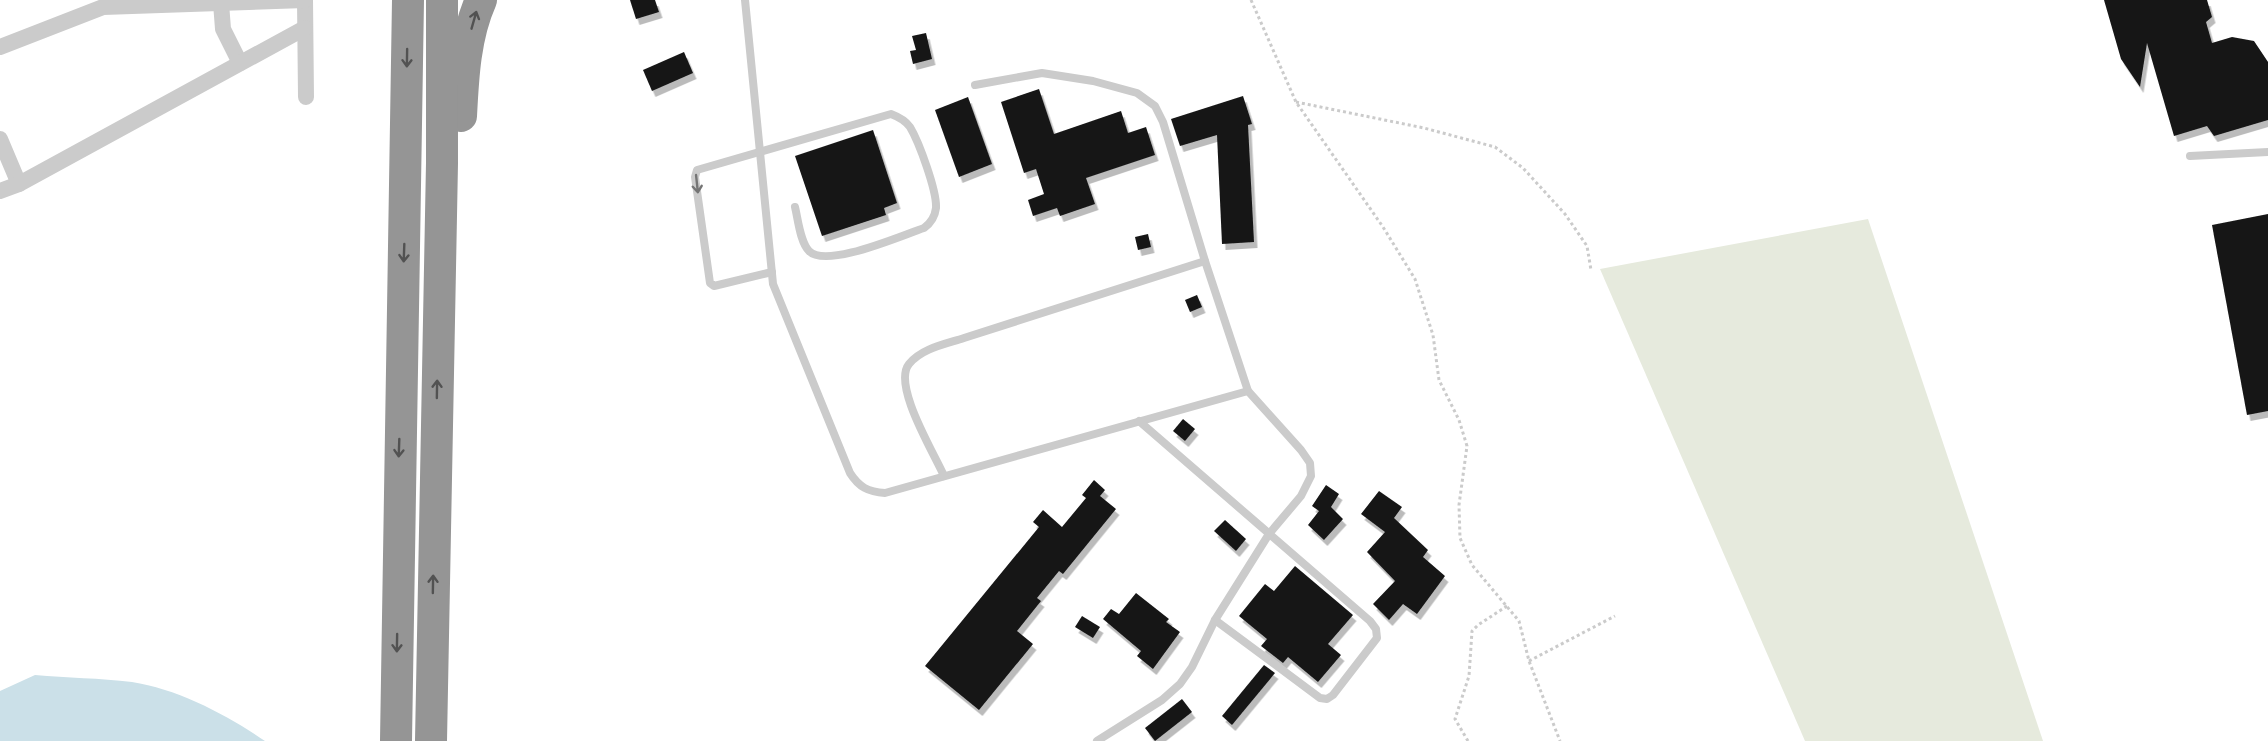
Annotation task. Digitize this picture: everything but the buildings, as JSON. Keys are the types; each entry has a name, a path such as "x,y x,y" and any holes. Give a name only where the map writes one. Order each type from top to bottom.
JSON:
{"highway":[{"path":"396,726 408,0"},
{"path":"431,734 442,0"},
{"path":"438,316 459,140 463,75 474,17 481,0"}],"street":[{"path":"0,47 103,7 305,0 306,97"},
{"path":"221,3 223,29 240,63"},
{"path":"0,191 19,184 305,28"},
{"path":"0,139 19,184"}],"lane":[{"path":"745,0 772,272 780,304 858,485 871,492 885,493 1248,391"},
{"path":"975,85 1053,73 1137,93 1155,106 1163,122 1205,261 1248,391 1310,463 1311,476 1301,496 1269,534 1215,620 1192,667 1180,684 1162,700 1097,741"},
{"path":"772,272 714,286 710,283 695,177 697,170 891,114 900,117 909,125 935,199 936,210 930,224 924,228 854,252 818,258 806,249 795,207"},
{"path":"2190,156 2268,152"},
{"path":"944,476 905,391 905,371 909,363 924,352 964,338 1205,261"},
{"path":"1139,421 1370,621 1376,629 1377,638 1333,695 1326,699 1320,698 1215,620"}],"path":[{"path":"1251,0 1296,102 1383,227 1415,279 1433,335 1439,380 1459,420 1467,446 1460,505 1460,538 1472,565 1519,621 1529,662 1560,741"},
{"path":"1296,102 1424,128 1495,147 1523,168 1565,214 1587,246 1591,270"},
{"path":"1468,741 1455,719 1469,676 1471,636 1478,625 1507,606"},
{"path":"1529,662 1615,616"}],"shaded area":[{"path":"1868,219 2043,741 1805,741 1600,269"}],"water":[{"path":"35,675 149,685 202,704 265,741 0,741 0,691"}]}
